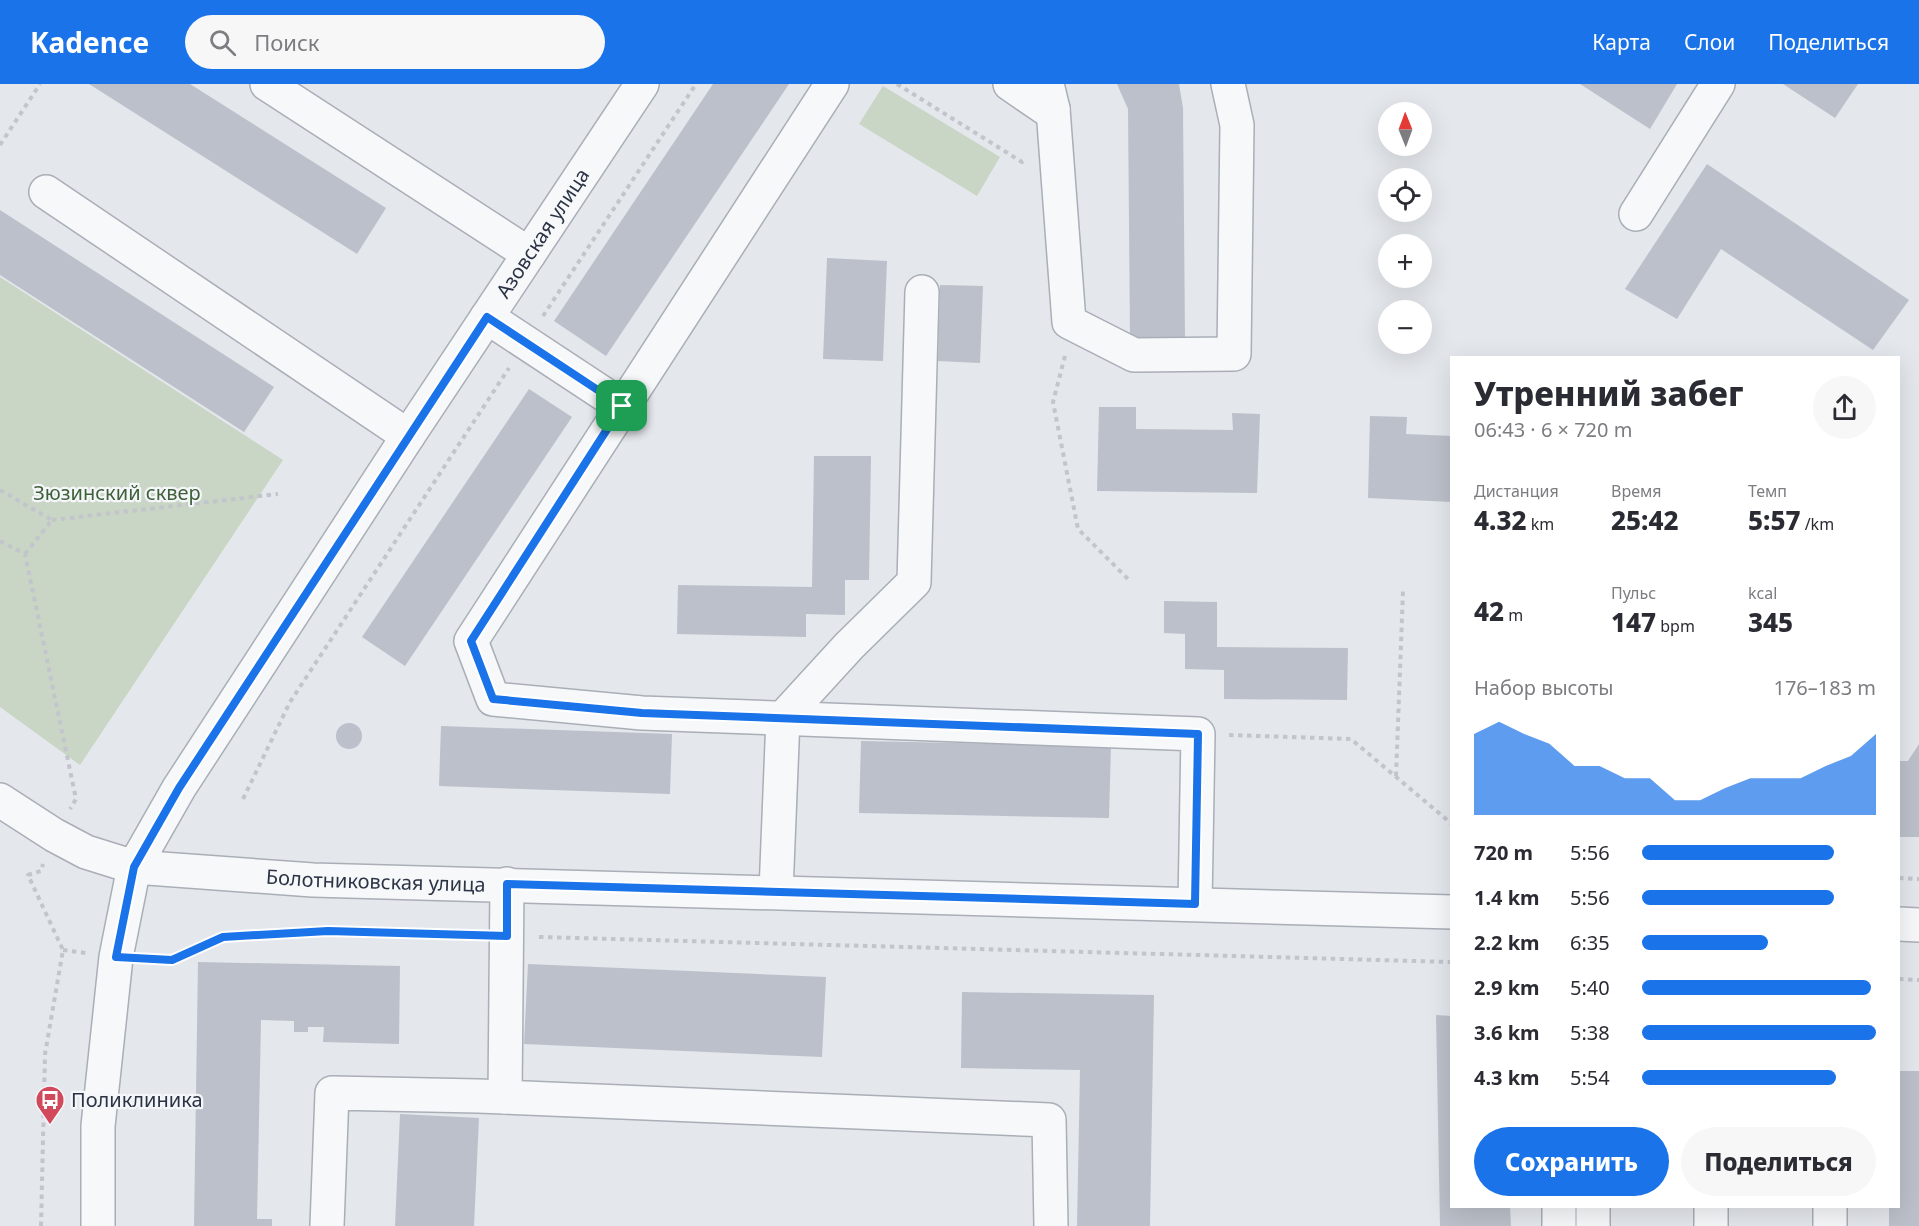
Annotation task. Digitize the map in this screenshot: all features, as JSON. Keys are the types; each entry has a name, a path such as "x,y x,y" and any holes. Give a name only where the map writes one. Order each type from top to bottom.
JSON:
{"street":[{"path":"267,84 529,254"},
{"name":"Азовская улица","path":"98,1226 98,1126 116,957 134,867 179,788 408,436 642,84"},
{"path":"832,84 471,641 493,699 642,713 1198,734 1195,904"},
{"path":"1010,84 1045,108 1051,107 1069,322 1134,355 1234,354 1237,125 1228,84"},
{"path":"1636,214 1718,84"},
{"path":"46,192 408,436"},
{"path":"776,892 783,718 849,646 914,582 922,292"},
{"path":"487,317 622,406"},
{"name":"Болотниковская улица","path":"0,800 54,835 86,852 134,867 314,880 1450,912"},
{"path":"505,1097 507,884"},
{"path":"1900,924 1919,925"},
{"path":"327,1226 332,1093 505,1097 1049,1120 1051,1226"},
{"path":"1559,1208 1559,1226"},
{"path":"1593,1208 1593,1226"},
{"path":"1711,1208 1712,1226"},
{"path":"1830,1208 1830,1226"}],"path":[{"path":"0,145 40,84"},
{"path":"243,799 290,702 696,84"},
{"path":"897,84 1022,162 1051,107"},
{"path":"1074,324 1053,402 1078,530 1128,579"},
{"path":"0,490 52,520 278,494"},
{"path":"25,554 52,520"},
{"path":"0,541 25,554"},
{"path":"25,554 76,799 54,835 41,871 28,875 63,950 45,1054 41,1226"},
{"path":"1396,777 1403,591"},
{"path":"1198,734 1351,739 1450,822"},
{"path":"1900,878 1919,879"},
{"path":"116,957 172,960 223,937 328,931 1450,962"},
{"path":"1900,979 1919,980"}],"green space":[{"path":"883,86 1000,157 977,196 859,124"},
{"name":"Зюзинский сквер","path":"0,277 283,460 80,765 0,707"}],"building":[{"path":"89,84 190,84 386,208 357,254"},
{"path":"713,84 789,84 606,356 554,321"},
{"path":"1117,84 1179,84 1183,108 1185,338 1130,339 1128,109"},
{"path":"1580,84 1677,84 1650,129"},
{"path":"1783,84 1858,84 1835,118"},
{"path":"1707,164 1909,300 1873,350 1721,249 1677,319 1625,289"},
{"path":"0,210 274,387 244,432 0,275"},
{"path":"827,258 887,261 883,361 823,359"},
{"path":"940,285 983,286 980,363 938,361"},
{"path":"529,389 572,417 405,666 362,637"},
{"path":"1099,407 1136,407 1136,429 1233,430 1232,413 1260,414 1257,493 1097,491"},
{"path":"1370,416 1407,417 1406,434 1450,436 1450,502 1368,498"},
{"path":"814,456 871,456 869,580 845,580 845,615 806,614 806,637 677,634 678,585 812,587"},
{"path":"1164,601 1217,602 1217,647 1348,648 1347,700 1224,699 1224,670 1185,669 1185,634 1164,633"},
{"path":"349,723 358,727 362,736 358,745 349,749 340,745 336,736 340,727"},
{"path":"441,726 672,734 670,794 439,786"},
{"path":"861,741 1111,746 1109,818 859,813"},
{"path":"1919,744 1919,837 1900,837 1900,761 1908,761"},
{"path":"198,962 400,966 399,1044 323,1042 324,1027 308,1027 308,1032 294,1032 294,1021 261,1020 257,1219 272,1219 272,1226 194,1226"},
{"path":"528,964 826,977 822,1057 524,1044"},
{"path":"962,992 1154,995 1150,1226 1077,1226 1080,1070 961,1068"},
{"path":"1436,1015 1450,1016 1450,1208 1510,1208 1511,1226 1440,1226"},
{"path":"1900,1071 1919,1071 1919,1226 1889,1226 1889,1208 1900,1208"},
{"path":"400,1114 479,1118 474,1226 395,1226"}],"place":[{"name":"Поликлиника","path":"50,1126"}],"route":[{"path":"487,317 622,406 471,641 493,699 642,713 1198,734 1195,904 507,884 507,936 328,931 223,937 172,960 116,957 134,867 179,788 487,317"}]}
